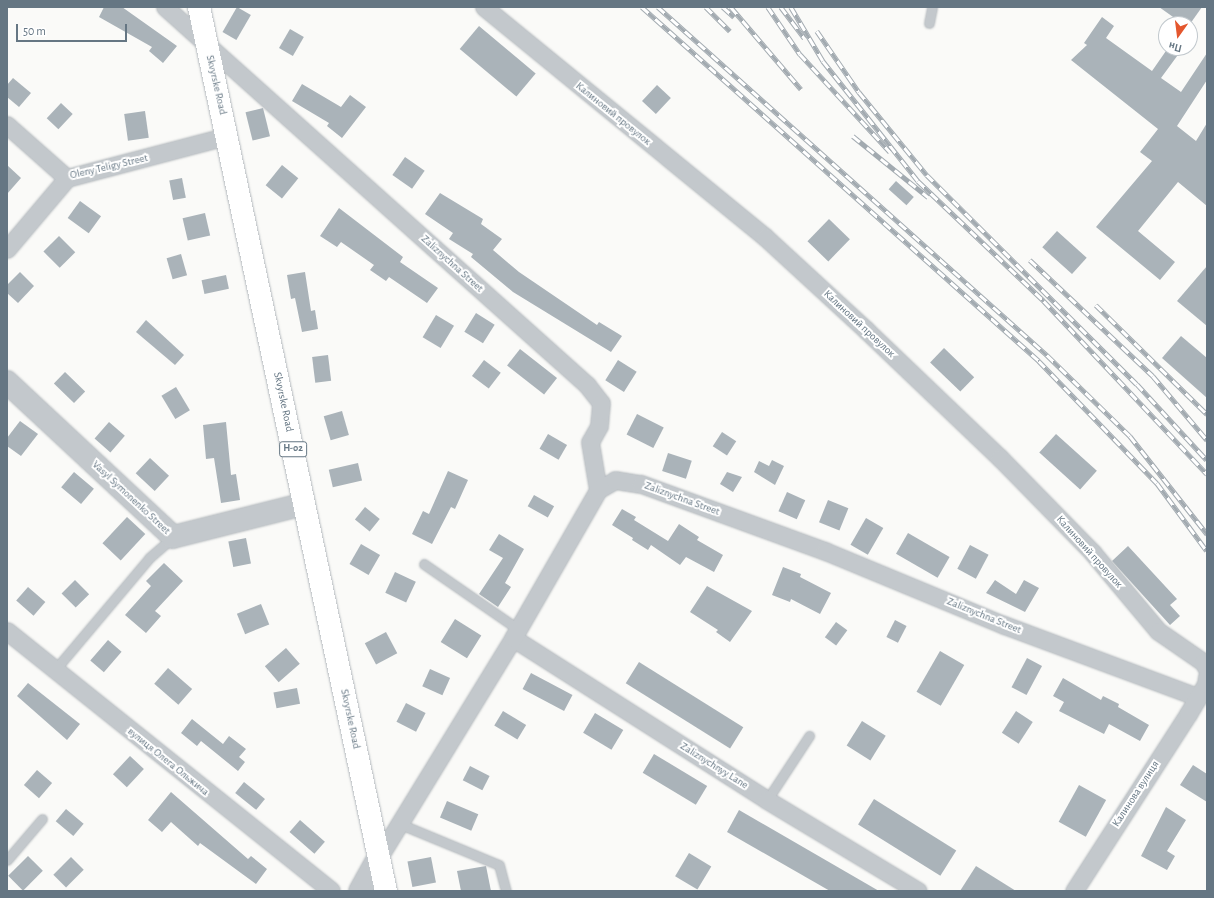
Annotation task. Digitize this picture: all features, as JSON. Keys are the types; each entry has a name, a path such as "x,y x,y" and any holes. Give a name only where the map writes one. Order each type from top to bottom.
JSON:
{"main road":[{"name":"Skvyrske Road","path":"199,7 386,891"}],"street":[{"name":"Zaliznychna Street","path":"165,7 206,41 587,385 601,403 598,426 590,442 598,490 615,480 641,484 825,551 1004,625 1198,698"},
{"name":"Калиновий провулок","path":"484,7 765,238 866,330 1000,458 1092,552 1158,631 1203,662 1207,669"},
{"name":"Oleny Teligy Street","path":"7,125 67,178 227,136"},
{"path":"7,249 67,178"},
{"name":"Vasyl Symonenko Street","path":"7,382 173,537 304,504"},
{"path":"360,891 515,634 598,490"},
{"name":"вулиця Олега Ольжича","path":"7,631 54,671 331,891"},
{"name":"Zaliznychnyy Lane","path":"515,634 766,800 918,891"},
{"path":"1198,698 1207,676"},
{"name":"Калинова вулиця","path":"1074,891 1198,698"}],"lane":[{"path":"929,23 932,7"},
{"path":"54,671 149,558 173,537"},
{"path":"424,564 515,634"},
{"path":"766,800 809,736"},
{"path":"7,860 42,819"},
{"path":"400,824 499,865 506,891"}],"building":[{"path":"104,7 122,7 177,46 163,63 149,51 152,47 99,17"},
{"path":"237,7 251,15 236,40 222,32"},
{"path":"1159,7 1202,7 1196,16 1172,16"},
{"path":"1102,17 1114,26 1106,38 1152,71 1162,56 1177,56 1161,78 1181,92 1207,53 1207,80 1177,126 1196,141 1207,123 1207,206 1178,182 1138,231 1175,262 1160,280 1096,227 1152,161 1140,152 1158,129 1071,60 1087,45 1084,43"},
{"path":"479,26 536,74 516,97 460,49"},
{"path":"290,29 304,37 293,56 279,48"},
{"path":"13,78 31,93 19,107 7,97 7,85"},
{"path":"302,84 341,107 350,95 366,107 342,138 327,126 329,123 292,101"},
{"path":"657,85 671,98 656,114 642,101"},
{"path":"61,103 73,114 58,129 47,118"},
{"path":"263,108 270,136 253,140 246,112"},
{"path":"145,111 149,138 128,141 124,114"},
{"path":"405,157 425,171 412,189 392,175"},
{"path":"7,165 21,178 7,194"},
{"path":"282,165 298,178 282,198 266,185"},
{"path":"182,178 186,198 173,200 169,180"},
{"path":"896,181 914,197 906,205 889,189"},
{"path":"440,193 483,219 481,224 502,239 493,250 519,272 597,325 599,322 622,336 611,352 513,292 471,257 473,254 449,239 453,233 425,214"},
{"path":"80,201 101,216 89,233 68,218"},
{"path":"339,208 403,257 400,262 438,288 427,303 389,277 386,281 370,270 374,265 341,242 337,247 320,236"},
{"path":"205,213 210,235 188,241 183,218"},
{"path":"829,219 850,239 828,261 807,241"},
{"path":"1057,231 1087,258 1072,274 1042,247"},
{"path":"59,236 75,252 60,268 43,252"},
{"path":"181,254 187,275 173,279 167,258"},
{"path":"1207,266 1207,326 1177,301"},
{"path":"20,272 34,286 18,303 7,293 7,285"},
{"path":"305,272 311,311 315,310 318,329 302,332 295,298 291,299 287,275"},
{"path":"226,275 229,289 204,294 202,280"},
{"path":"476,313 495,325 483,343 464,332"},
{"path":"436,315 454,326 441,348 423,337"},
{"path":"146,320 184,355 175,365 136,332"},
{"path":"1181,336 1207,358 1207,398 1162,358"},
{"path":"944,348 974,377 960,392 930,362"},
{"path":"520,349 557,378 544,394 507,366"},
{"path":"328,355 331,381 315,383 312,357"},
{"path":"484,360 501,373 489,389 472,376"},
{"path":"618,360 637,372 624,392 605,380"},
{"path":"65,372 85,391 74,403 54,384"},
{"path":"176,387 190,410 175,419 161,396"},
{"path":"342,411 349,435 331,440 324,416"},
{"path":"637,414 664,428 653,448 627,434"},
{"path":"20,421 38,434 21,456 7,446 7,438"},
{"path":"109,422 125,436 110,452 95,439"},
{"path":"226,422 231,475 236,474 240,500 221,503 214,458 206,459 203,425"},
{"path":"722,432 736,441 727,456 713,446"},
{"path":"548,434 567,445 559,460 540,449"},
{"path":"1056,434 1097,471 1080,489 1039,453"},
{"path":"668,453 692,461 686,479 662,471"},
{"path":"150,458 169,476 155,491 136,473"},
{"path":"772,460 784,466 775,485 754,472 759,461 769,466"},
{"path":"358,463 362,481 333,487 329,470"},
{"path":"448,471 468,480 455,509 451,507 432,544 412,534 423,511 429,514"},
{"path":"74,472 94,489 81,504 61,487"},
{"path":"727,472 742,477 733,492 720,484"},
{"path":"787,492 805,500 797,519 778,511"},
{"path":"534,495 554,506 548,518 528,506"},
{"path":"828,500 848,508 839,530 819,522"},
{"path":"365,507 380,519 370,531 355,519"},
{"path":"622,509 636,517 634,520 668,541 679,524 699,537 697,540 723,555 714,572 686,557 680,565 651,545 648,550 632,540 633,538 612,525"},
{"path":"127,517 145,534 121,560 102,543"},
{"path":"866,518 883,528 868,555 850,545"},
{"path":"908,533 950,557 938,578 896,554"},
{"path":"499,534 524,549 505,583 511,587 498,607 479,594 503,558 489,550"},
{"path":"246,538 251,564 233,567 228,541"},
{"path":"361,544 380,555 369,575 350,564"},
{"path":"970,545 989,555 976,579 957,569"},
{"path":"1128,546 1177,599 1170,605 1180,616 1170,625 1112,561"},
{"path":"164,563 183,581 155,611 161,616 146,633 125,615 151,586 146,581"},
{"path":"783,567 801,574 800,577 831,593 820,614 791,599 790,602 772,595"},
{"path":"395,572 416,582 406,603 385,593"},
{"path":"75,580 89,594 76,608 62,593"},
{"path":"995,580 1016,594 1024,580 1039,588 1025,612 986,593"},
{"path":"707,586 752,611 730,642 716,632 718,630 690,612"},
{"path":"28,587 45,602 34,616 16,601"},
{"path":"261,604 269,624 245,634 237,614"},
{"path":"455,619 481,635 467,658 441,642"},
{"path":"895,620 907,626 898,643 886,637"},
{"path":"836,622 847,630 836,646 825,637"},
{"path":"386,632 397,653 376,664 365,643"},
{"path":"108,640 122,652 104,672 90,660"},
{"path":"286,648 300,664 279,682 265,666"},
{"path":"940,651 964,665 941,706 916,692"},
{"path":"1027,658 1042,666 1027,695 1012,687"},
{"path":"639,662 743,727 730,748 626,683"},
{"path":"168,668 192,689 178,705 154,684"},
{"path":"430,669 450,678 442,695 422,686"},
{"path":"531,673 572,695 564,711 523,689"},
{"path":"1063,678 1101,700 1103,696 1119,704 1118,707 1149,725 1140,741 1109,724 1104,734 1059,711 1064,702 1053,696"},
{"path":"28,683 80,724 67,740 17,696"},
{"path":"297,688 300,704 276,708 273,693"},
{"path":"406,703 426,713 416,732 396,722"},
{"path":"503,711 526,725 517,739 494,726"},
{"path":"1016,711 1033,722 1019,744 1002,733"},
{"path":"595,713 623,730 611,750 583,733"},
{"path":"192,719 223,744 229,736 246,749 239,757 245,762 238,771 201,741 197,746 181,733"},
{"path":"862,721 886,736 870,760 847,746"},
{"path":"654,754 707,786 696,805 643,773"},
{"path":"130,756 144,769 127,787 113,774"},
{"path":"1193,765 1207,774 1207,802 1180,785"},
{"path":"470,766 490,776 482,790 463,780"},
{"path":"37,770 52,783 39,798 24,785"},
{"path":"244,782 265,799 256,810 235,793"},
{"path":"1079,785 1106,800 1086,837 1059,822"},
{"path":"171,792 248,859 251,856 267,869 256,884 200,843 198,846 171,822 162,832 148,820"},
{"path":"874,799 956,850 940,876 858,824"},
{"path":"447,801 478,814 471,831 440,818"},
{"path":"1166,807 1186,820 1167,851 1175,856 1167,870 1141,856"},
{"path":"66,809 84,824 73,836 56,821"},
{"path":"739,810 879,891 830,891 727,832"},
{"path":"300,820 325,842 314,854 290,832"},
{"path":"689,853 711,866 697,890 675,876"},
{"path":"28,856 43,871 23,891 8,876"},
{"path":"71,857 84,870 66,887 53,875"},
{"path":"431,857 436,883 412,887 407,862"},
{"path":"486,866 491,891 461,891 457,871"},
{"path":"976,866 1016,891 960,891"}],"railway":[{"path":"642,7 1039,361 1157,483 1207,551"},
{"path":"658,7 1047,355 1130,436 1207,534"},
{"path":"706,7 730,31"},
{"path":"723,7 734,17"},
{"path":"731,7 801,89"},
{"path":"768,7 800,54 890,152"},
{"path":"781,7 804,38"},
{"path":"791,7 823,61 918,181 1044,301 1207,474"},
{"path":"817,31 859,92 927,175 1137,384 1207,460"},
{"path":"853,136 928,197"},
{"path":"1030,260 1153,376 1207,440"},
{"path":"1096,305 1207,414"}]}
